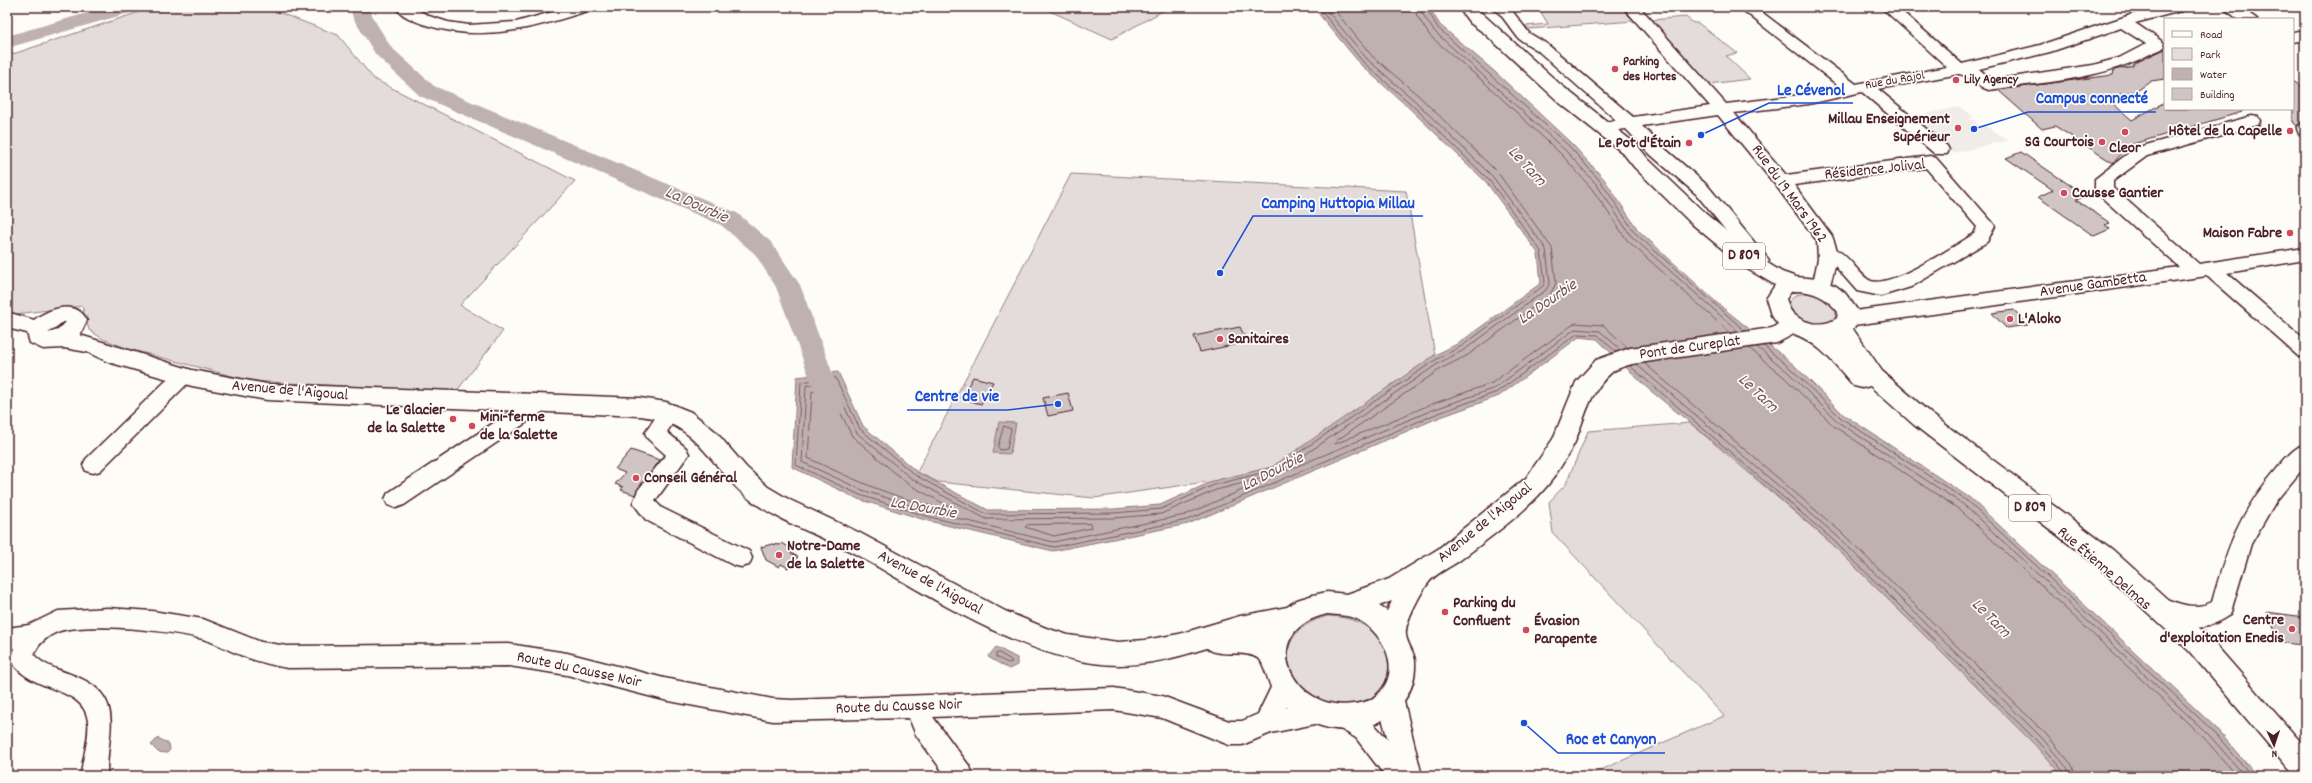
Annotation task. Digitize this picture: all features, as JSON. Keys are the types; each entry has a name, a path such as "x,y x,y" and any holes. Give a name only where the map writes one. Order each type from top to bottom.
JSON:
{"main road":[{"name":"D 809","path":"1466,7 1476,19 1490,29 1619,147 1640,163 1699,219 1762,270 1775,277 1794,284"},
{"name":"D 809","path":"1474,7 1490,29"},
{"name":"D 809","path":"1556,89 1605,127 1630,149 1640,163"},
{"name":"D 809","path":"1699,219 1728,256 1776,299"},
{"path":"1794,284 1821,288 1843,316 1829,332 1795,330 1780,312 1776,299 1784,287 1794,284"},
{"name":"Avenue de l'Aigoual","path":"47,330 64,315 72,316 77,320 75,327 91,345"},
{"name":"Rue Étienne Delmas","path":"1843,316 1874,377 1922,419 2063,524 2104,557 2198,642 2219,666 2239,693 2302,764"},
{"name":"Avenue de l'Aigoual","path":"12,322 47,330 70,340 91,345 116,356 183,376 246,389 289,394 640,407 670,412 691,424 713,445 745,482 766,498 825,526 989,616 1033,637 1067,648 1105,652 1145,652 1192,642 1233,629 1290,618"},
{"name":"Rue Étienne Delmas","path":"1795,330 1825,340 1860,378 1887,400 2016,496 2103,566 2137,596 2208,667 2239,693"},
{"name":"Pont de Cureplat","path":"1604,366 1630,356 1795,330"},
{"name":"Avenue de l'Aigoual","path":"1348,605 1379,596 1421,574 1470,537 1534,485 1546,470 1563,442 1584,388 1604,366"},
{"name":"Avenue de l'Aigoual","path":"1393,635 1396,619 1402,604 1421,574"},
{"path":"1327,603 1348,605 1366,611 1381,621 1393,635 1400,649 1403,664 1402,679 1392,697 1372,713 1346,719 1316,714 1298,703 1283,687 1276,671 1274,654 1279,634 1290,618 1307,608 1327,603"},
{"name":"Avenue de l'Aigoual","path":"1192,642 1223,640 1252,642 1274,654"}],"street":[{"path":"402,7 427,22 456,30 473,31 524,24 585,7"},
{"path":"1498,7 1505,11 1524,36 1542,47 1630,122 1657,151 1702,190 1760,260"},
{"name":"Rue du 19 Mars 1962","path":"1630,7 1642,18 1723,109 1783,181 1826,240 1829,254 1821,288"},
{"path":"1746,7 1859,87 1941,150"},
{"path":"1888,7 1959,69 1971,71 1989,85 2091,70 2127,61 2157,45 2123,22"},
{"name":"Rue du Rajol","path":"1605,127 1723,109 1809,99 1859,87 1959,69 2045,49 2123,22 2180,7"},
{"path":"2229,7 2247,18"},
{"path":"2294,37 2305,35"},
{"path":"2252,121 2141,152 2104,179 2104,190 2305,352"},
{"name":"Résidence Jolival","path":"1783,181 1930,162 1986,226 1981,238 1904,282 1881,289 1864,286 1836,257 1829,254"},
{"name":"Avenue Gambetta","path":"1843,316 1880,313 2203,270 2305,254"},
{"path":"93,465 183,376"},
{"path":"396,499 538,404"},
{"path":"670,412 655,433 679,454 646,496 644,504 654,514 740,558"},
{"path":"2156,605 2173,614 2204,617 2222,608 2240,545 2252,518 2293,464 2305,452"},
{"path":"2198,642 2204,617"},
{"name":"Route du Causse Noir","path":"94,776 100,721 96,704 88,694 76,686 27,667 22,658 24,647 33,635 45,626 72,618 179,624 205,629 257,652 287,657 509,655 568,664 664,689 774,710 1114,699 1162,707 1229,732 1242,733 1255,729 1266,722 1316,714"},
{"path":"7,638 33,635"},
{"path":"1266,722 1283,687"},
{"path":"1392,697 1393,711 1409,776"},
{"path":"917,706 925,727 961,776"},
{"path":"1346,719 1365,730 1400,776"}],"shaded area":[{"name":"Millau Enseignement Supérieur","path":"1960,107 1973,117 1969,118 1976,121 1978,126 1984,125 2009,140 1953,153 1943,144 1946,143 1927,131 1930,130 1914,116"}],"green space":[{"path":"154,7 267,8 338,35 374,79 575,181 460,305 503,331 456,392 251,381 129,349 103,339 89,330 82,306 16,314 7,312 7,56"},
{"path":"1041,7 1170,7 1112,39"},
{"path":"1538,7 1620,7 1634,21 1529,29 1525,26 1548,24"},
{"path":"1686,17 1693,23 1698,23 1737,53 1726,56 1750,79 1709,84 1651,20"},
{"path":"1071,174 1406,191 1435,355 1332,428 1272,467 1213,481 1094,498 938,482 917,472"},
{"path":"1807,293 1828,301 1835,309 1835,320 1822,325 1814,325 1807,323 1795,315 1789,302 1795,295"},
{"path":"1690,423 1831,543 2035,744 2062,776 1587,776 1724,716 1553,533 1549,502 1566,484 1588,431"},
{"path":"1328,616 1354,621 1373,632 1384,647 1388,665 1385,681 1375,695 1357,704 1332,705 1316,700 1302,690 1295,681 1290,669 1288,658 1292,639 1298,631 1306,625"}],"water":[{"name":"Le Tarn","path":"1313,7 1429,7 1440,25 1494,71 1572,144 1604,179 1638,230 1717,303 1794,365 1844,415 1970,498 2216,728 2257,776 2062,776 2035,745 1831,543 1731,456 1646,387 1597,339 1579,337 1499,396 1438,418 1188,524 1053,551 925,520 858,499 792,467 797,377 838,372 863,426 917,472 988,510 1114,509 1160,505 1213,481 1272,467 1435,355 1459,343 1541,283 1538,253 1486,182 1408,107 1362,66"},
{"path":"999,422 1016,423 1010,454 993,453"},
{"path":"996,647 1017,658 1017,665 1009,669 988,657"},
{"path":"158,738 169,744 170,750 167,753 158,752 151,745"}],"building":[{"path":"2164,49 2164,79 2151,81 2137,91 2105,97 2132,120 2164,103 2164,110 2241,110 2242,112 2130,145 2113,163 2055,126 2042,129 1998,90 2113,75 2114,70 2133,66 2135,63"},
{"path":"2294,82 2305,89 2305,123 2297,126 2293,122"},
{"name":"Causse Gantier","path":"2021,152 2086,196 2076,200 2110,223 2105,225 2110,229 2094,236 2038,197 2053,190 2006,158"},
{"name":"L'Aloko","path":"2014,310 2028,325 2006,328 1992,313"},
{"name":"Sanitaires","path":"1240,327 1247,342 1200,352 1194,336"},
{"path":"973,377 993,382 981,404 961,398"},
{"path":"1068,393 1073,411 1048,416 1043,398"},
{"name":"Conseil Général","path":"631,450 660,460 635,495 621,490 623,487 615,484 625,473 615,469"},
{"name":"Notre-Dame de la Salette","path":"782,543 794,550 791,553 798,557 788,568 781,564 779,567 766,560 761,547 772,544 780,545"},
{"name":"Centre d'exploitation Enedis","path":"2266,612 2305,617 2305,645 2281,643"}],"waterway":[{"name":"La Dourbie","path":"7,42 129,7"},
{"name":"La Dourbie","path":"360,7 363,18 383,51 427,91 729,219 763,248 788,285 832,407"}],"place":[{"name":"Parking des Hortes","path":"1615,69"},
{"name":"Lily Agency","path":"1956,80"},
{"name":"Millau Enseignement Supérieur","path":"1958,128"},
{"name":"Campus connecté","path":"1974,129"},
{"name":"Hôtel de la Capelle","path":"2290,131"},
{"name":"Cleor","path":"2125,132"},
{"name":"Le Cévenol","path":"1701,135"},
{"name":"SG Courtois","path":"2102,142"},
{"name":"Le Pot d'Étain","path":"1689,143"},
{"name":"Causse Gantier","path":"2064,193"},
{"name":"Maison Fabre","path":"2290,233"},
{"name":"Camping Huttopia Millau","path":"1220,273"},
{"name":"L'Aloko","path":"2010,319"},
{"name":"Sanitaires","path":"1220,339"},
{"name":"Centre de vie","path":"1058,404"},
{"name":"Le Glacier de la Salette","path":"453,419"},
{"name":"Mini-ferme de la Salette","path":"472,426"},
{"name":"Conseil Général","path":"636,478"},
{"name":"Notre-Dame de la Salette","path":"779,555"},
{"name":"Parking du Confluent","path":"1445,612"},
{"name":"Centre d'exploitation Enedis","path":"2292,629"},
{"name":"Évasion Parapente","path":"1526,630"},
{"name":"Roc et Canyon","path":"1524,723"}]}
